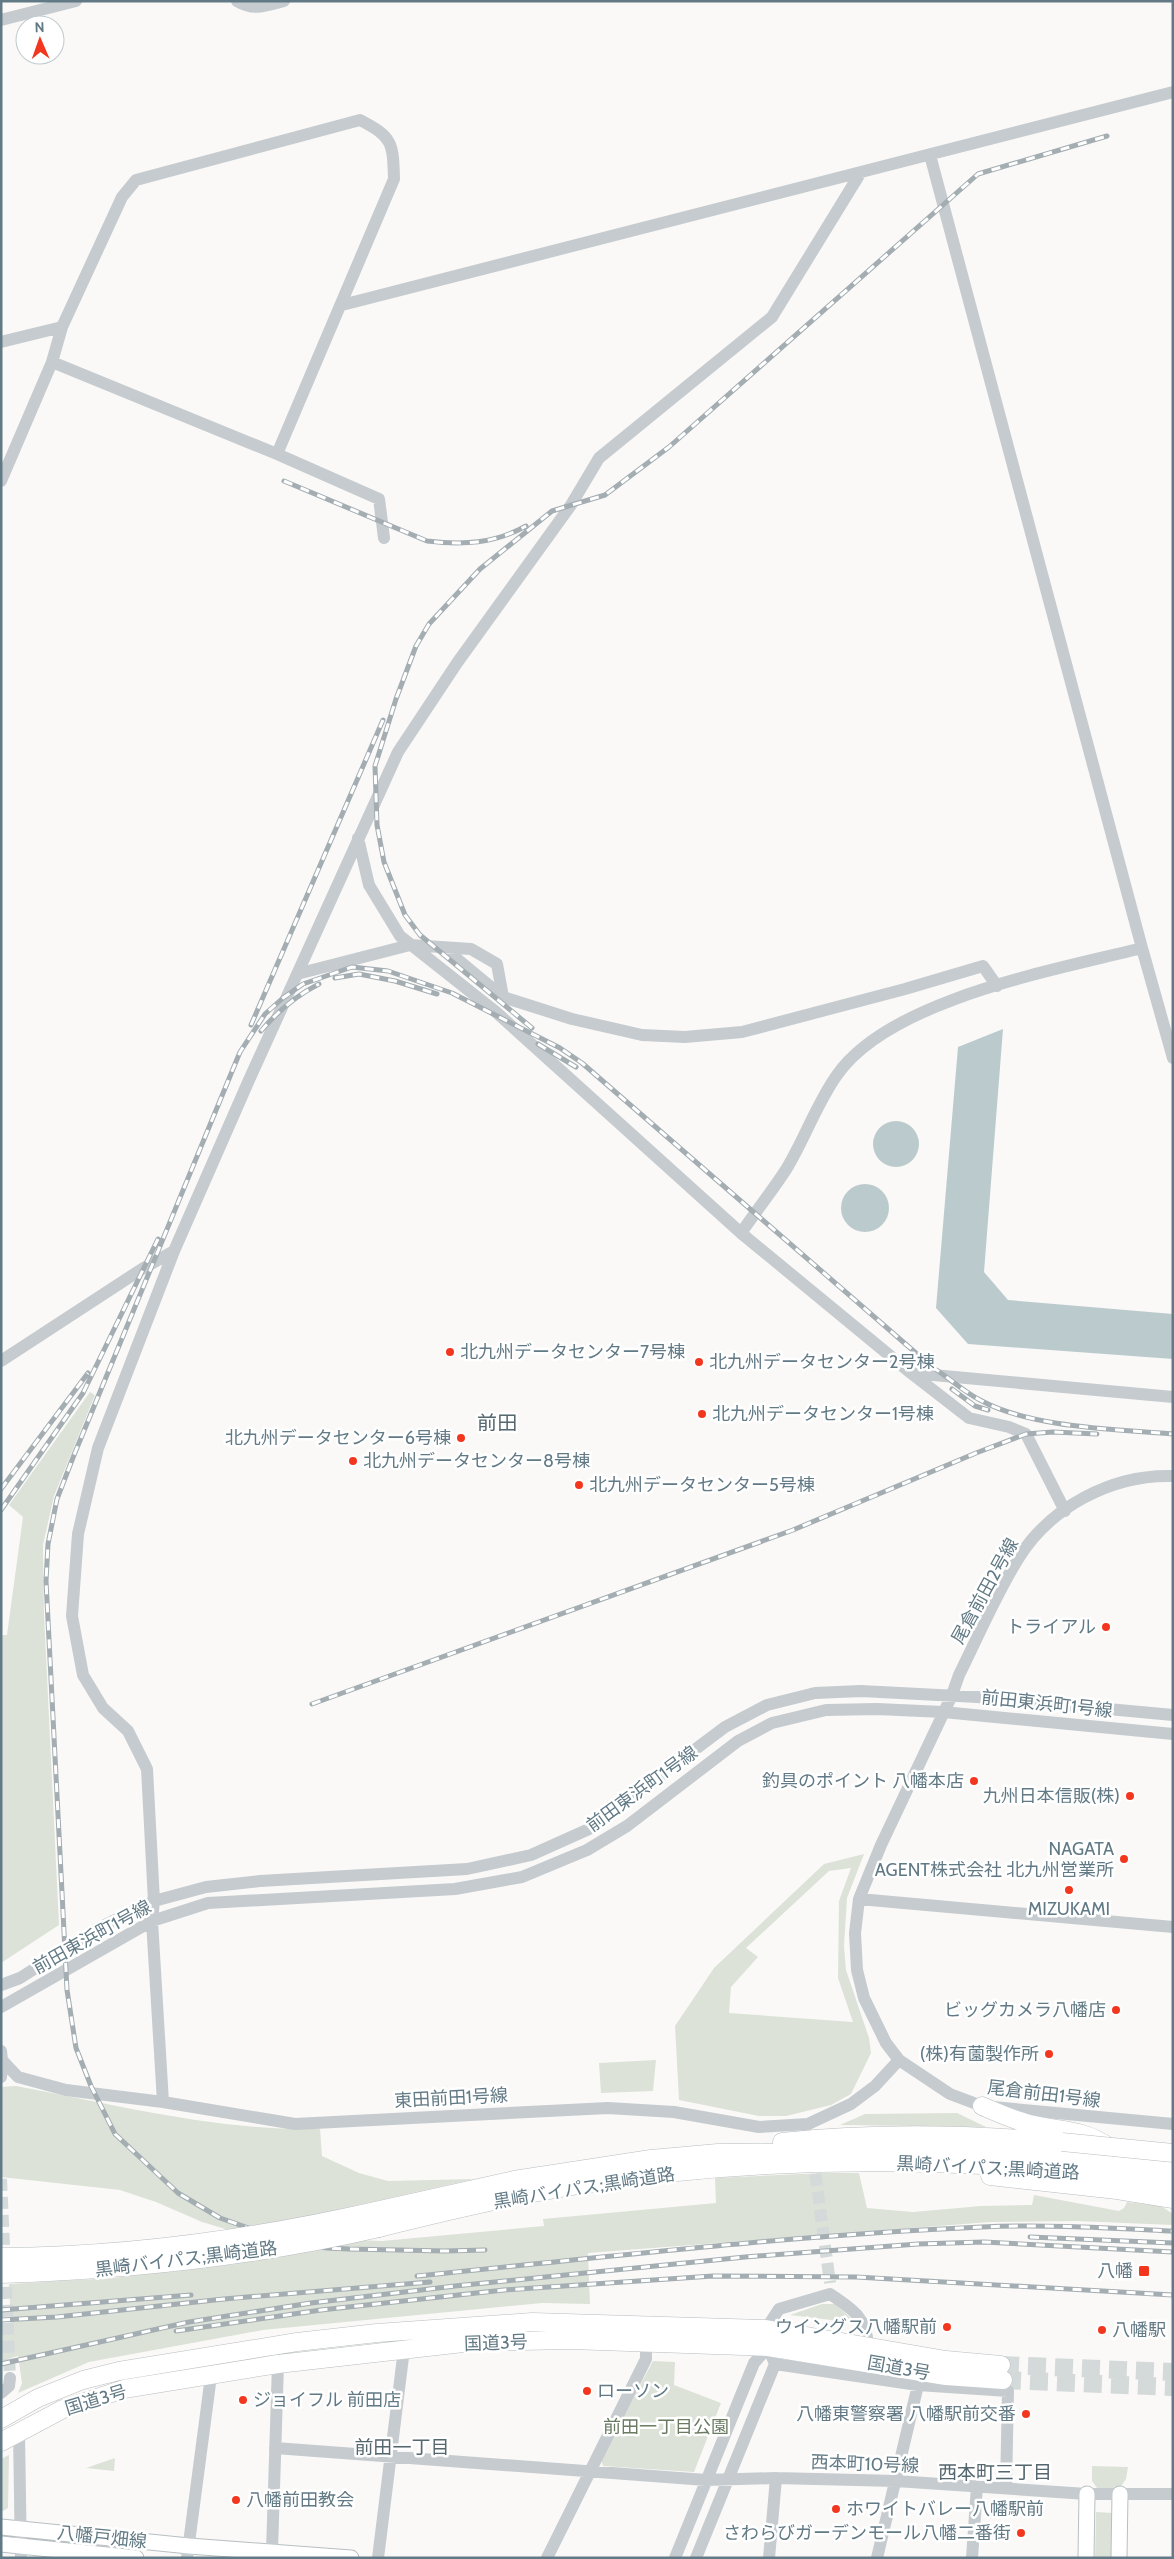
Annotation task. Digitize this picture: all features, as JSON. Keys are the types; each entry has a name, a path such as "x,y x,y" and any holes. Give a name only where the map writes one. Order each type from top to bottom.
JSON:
{"highway":[{"path":"982,2106 1023,2122 1074,2130 1098,2140 1114,2150"},
{"path":"651,2159 718,2148 851,2136 930,2135 1062,2142 1173,2153"},
{"name":"黒崎バイパス;黒崎道路","path":"1,2274 107,2270 217,2259 324,2241 377,2220 514,2180 651,2159 766,2152 963,2151 1048,2156 1173,2170"},
{"name":"黒崎バイパス;黒崎道路","path":"1,2257 105,2254 200,2244 377,2220 583,2184 652,2175 802,2165 962,2164 1049,2169 1170,2192"},
{"path":"802,2165 973,2175 1139,2194 1170,2192"},
{"name":"国道3号","path":"1,2419 56,2391 83,2380 119,2371 296,2342 368,2334 532,2322 766,2329 946,2360 1002,2372 946,2376 768,2347 571,2340 492,2342 278,2364 117,2391 63,2409 1,2442"}],"main road":[{"path":"1086,2558 1087,2494"},
{"path":"1119,2558 1120,2494"},
{"name":"八幡戸畑線","path":"1,2526 188,2552 272,2551 350,2558"},
{"name":"八幡戸畑線","path":"1,2544 21,2552 136,2558"}],"street":[{"path":"1,20 76,1"},
{"path":"236,1 247,7 263,7 284,1"},
{"path":"342,305 1173,92"},
{"path":"1,481 52,362 62,327 122,197 136,180 360,120 383,132 393,150 394,179 277,454"},
{"path":"930,155 1173,1058"},
{"path":"163,2102 152,1921 154,1900 147,1769 128,1731 103,1708 83,1675 72,1616 78,1534 98,1448 174,1251 398,752 457,663 571,505 600,458 772,317 861,172"},
{"path":"1,342 62,327"},
{"path":"52,362 277,454 379,499 384,538"},
{"path":"358,838 369,884 400,936 505,1020 741,1233 912,1373 969,1418 1009,1427 1026,1434 1065,1511"},
{"path":"297,974 410,945 471,949 497,964 503,997"},
{"path":"444,948 503,997 572,1019 642,1035 685,1037 742,1032 904,990 982,966 997,986"},
{"path":"741,1233 786,1168 837,1074 864,1045 899,1022 997,986 1142,948"},
{"path":"1,1361 142,1269 174,1251"},
{"path":"912,1373 1173,1397"},
{"name":"尾倉前田2号線","path":"952,1695 959,1676 1018,1558 1040,1531 1094,1491 1123,1481 1152,1476 1173,1476"},
{"name":"前田東浜町1号線","path":"1,1985 20,1978 97,1929 154,1900 206,1887 260,1881 467,1869 531,1855 589,1829 725,1727 767,1705 815,1693 861,1691 952,1695 1173,1715"},
{"name":"尾倉前田1号線","path":"952,1695 881,1845 859,1899 855,1942 857,1970 861,1989 886,2043 899,2060 950,2094 982,2106 1173,2124"},
{"name":"前田東浜町1号線","path":"1,2007 152,1921 208,1903 455,1889 522,1877 587,1850 627,1826 738,1741 772,1723 826,1710 876,1709 943,1712 1173,1734"},
{"path":"859,1899 1173,1927"},
{"path":"1,2051 1,2078"},
{"name":"東田前田1号線","path":"2,2060 18,2077 66,2090 163,2102 295,2124 608,2108 674,2112 759,2126 809,2129 852,2104 875,2086 899,2060"},
{"path":"696,2558 775,2364 768,2347 766,2329 779,2308 830,2288 864,2323 868,2347"},
{"path":"547,2558 588,2471 646,2359 646,2344"},
{"path":"675,2558 754,2363 768,2347"},
{"path":"378,2558 404,2350"},
{"path":"272,2551 278,2364"},
{"path":"775,2364 918,2385 1008,2392 1006,2488"},
{"path":"188,2552 211,2376"},
{"path":"1,2393 9,2386 10,2378"},
{"path":"877,2558 918,2385"},
{"path":"19,2434 21,2552"},
{"name":"西本町10号線","path":"275,2448 706,2480 776,2478 896,2481 1087,2494 1173,2494"},
{"path":"769,2558 776,2478"},
{"path":"972,2558 977,2486"}],"green space":[{"path":"90,1392 95,1395 54,1496 43,1545 44,1614 59,1925 1,1963 1,1635 7,1635 23,1517 9,1505"},
{"path":"864,1854 847,1898 844,1946 846,1970 869,2038 871,2053 851,2094 831,2105 786,2116 759,2116 679,2100 675,2026 714,1968 824,1864","holes":["851,1868 839,1901 838,1978 853,2022 729,2013 731,1987 758,1957 746,1948 829,1871"]},
{"path":"656,2060 653,2091 601,2093 599,2063"},
{"path":"16,2086 205,2121 282,2129 320,2129 322,2156 359,2173 388,2181 474,2179 273,2224 316,2250 357,2240 382,2241 544,2226 543,2219 716,2203 715,2178 824,2173 859,2173 867,2208 913,2212 981,2206 1032,2205 1034,2195 1119,2211 1124,2208 1127,2202 1161,2206 1173,2214 1173,2225 1077,2221 990,2222 588,2253 590,2304 542,2303 263,2330 89,2362 18,2393 22,2383 18,2356 1,2361 1,2326 11,2325 9,2284 112,2278 236,2264 232,2231 202,2222 156,2202 120,2190 1,2177 1,2087"},
{"path":"957,2113 986,2127 840,2125 865,2114"},
{"path":"822,2304 836,2304 856,2323 790,2315"},
{"name":"前田一丁目公園","path":"653,2361 675,2362 674,2385 721,2403 694,2472 603,2466 601,2459"},
{"path":"9,2455 8,2508 1,2512 1,2459"},
{"path":"115,2458 114,2471 86,2468"},
{"path":"1092,2466 1128,2467 1126,2479 1119,2489 1097,2488 1092,2481"},
{"path":"1096,2512 1113,2513 1112,2558 1095,2558"}],"shaded area":[{"path":"1003,1029 984,1272 1008,1300 1173,1314 1173,1359 968,1344 936,1308 958,1047"},
{"path":"896,1121 909,1125 915,1131 919,1144 915,1157 909,1163 896,1167 883,1163 877,1157 873,1144 877,1131 883,1125"},
{"path":"860,1184 870,1184 879,1188 885,1194 889,1208 885,1222 879,1228 870,1232 860,1232 851,1228 845,1222 841,1213 841,1203 845,1194 851,1188"}],"tunnel":[{"path":"813,2156 830,2283"},
{"path":"1,2179 10,2378"},
{"path":"1001,2365 1173,2372"},
{"path":"1003,2380 1173,2387"}],"railway":[{"path":"532,1028 420,935 405,915 384,862 377,825 375,766 396,699 416,646 429,624 480,569 552,511 605,495 669,447 978,174 1107,136"},
{"path":"284,481 427,541 478,542 490,540 526,526"},
{"path":"251,1025 383,720"},
{"path":"485,2250 445,2251 327,2248 283,2240 220,2218 178,2193 115,2134 91,2086 76,2048 67,1990 46,1581 48,1544 57,1499 74,1455 240,1052 265,1014 303,984 352,967 388,971 452,993 560,1048 582,1063 932,1367 980,1400 1001,1409 1048,1422 1173,1434"},
{"path":"335,978 359,974 395,981 437,994"},
{"path":"261,1031 288,1004 319,984"},
{"path":"538,1044 576,1067"},
{"path":"1,1510 83,1393 158,1239"},
{"path":"1,1489 88,1373"},
{"path":"952,1389 975,1406 988,1410"},
{"path":"312,1704 793,1530 1026,1434 1053,1432 1097,1434"},
{"path":"417,2276 700,2247 841,2235 1030,2226 1173,2231"},
{"path":"1030,2237 1173,2243"},
{"path":"1,2364 189,2322 311,2303 455,2286 745,2257 918,2244 984,2242 1173,2252"},
{"path":"176,2331 321,2310 504,2290 713,2276 856,2277 1173,2295"},
{"path":"1,2320 57,2317 224,2299 430,2282"},
{"path":"1,2310 191,2295"}],"place":[{"name":"北九州データセンター7号棟","path":"450,1352"},
{"name":"北九州データセンター2号棟","path":"699,1362"},
{"name":"北九州データセンター1号棟","path":"702,1414"},
{"name":"北九州データセンター6号棟","path":"461,1438"},
{"name":"北九州データセンター8号棟","path":"353,1461"},
{"name":"北九州データセンター5号棟","path":"579,1485"},
{"name":"トライアル","path":"1106,1627"},
{"name":"釣具のポイント 八幡本店","path":"974,1781"},
{"name":"九州日本信販(株)","path":"1130,1796"},
{"name":"NAGATA AGENT株式会社 北九州営業所","path":"1124,1859"},
{"name":"MIZUKAMI","path":"1069,1890"},
{"name":"ビッグカメラ八幡店","path":"1116,2010"},
{"name":"(株)有薗製作所","path":"1049,2054"},
{"name":"八幡","path":"1144,2271"},
{"name":"ウイングス八幡駅前","path":"947,2327"},
{"name":"八幡駅","path":"1102,2330"},
{"name":"ローソン","path":"587,2391"},
{"name":"ジョイフル 前田店","path":"243,2400"},
{"name":"八幡東警察署 八幡駅前交番","path":"1026,2414"},
{"name":"八幡前田教会","path":"236,2500"},
{"name":"ホワイトバレー八幡駅前","path":"836,2509"},
{"name":"さわらびガーデンモール八幡二番街","path":"1021,2533"}],"district":[{"name":"前田","path":"497,1423"},
{"name":"前田一丁目","path":"402,2447"},
{"name":"西本町三丁目","path":"995,2472"}]}
